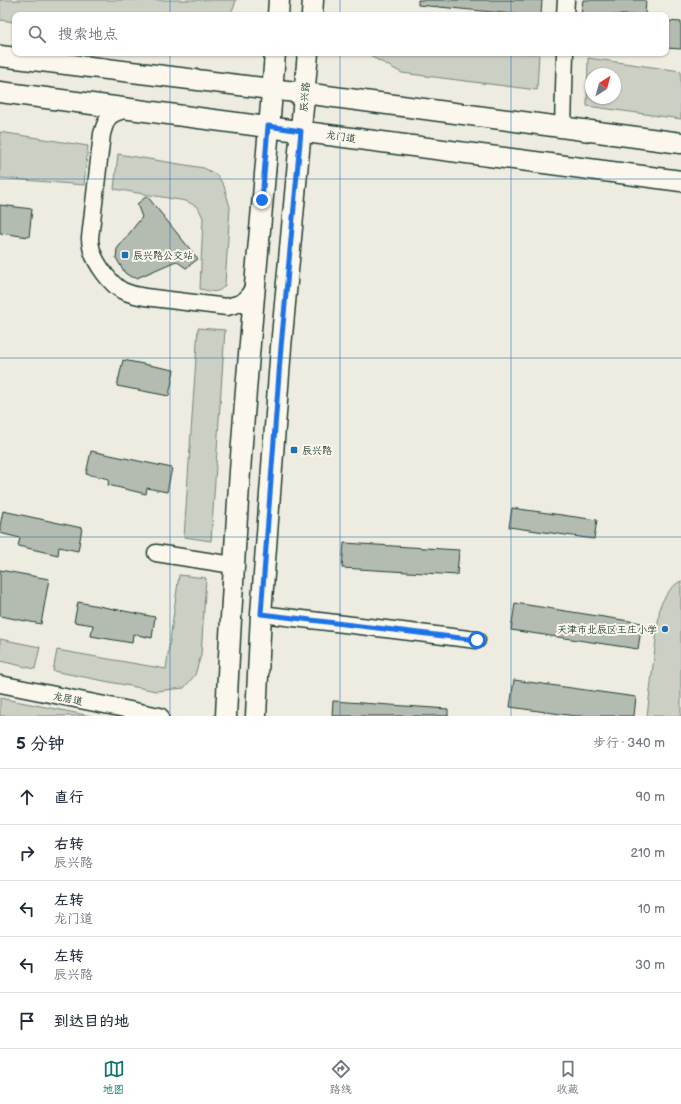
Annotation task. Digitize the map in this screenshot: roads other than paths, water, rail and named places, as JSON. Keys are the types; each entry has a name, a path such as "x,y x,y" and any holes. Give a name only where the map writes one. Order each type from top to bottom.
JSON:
{"main road":[{"path":"278,12 279,0"},
{"path":"312,12 314,0"},
{"path":"0,56 304,93 681,143"},
{"path":"226,716 233,564 250,342 275,56"},
{"name":"辰兴路","path":"256,716 261,614 281,347 308,56"},
{"name":"龙门道","path":"0,92 681,181"}],"street":[{"path":"565,12 566,0"},
{"path":"563,128 565,56"},
{"path":"127,109 110,116 105,122 102,134 90,238 91,250 101,267 114,284 123,291 131,294 227,307 241,303 247,298 256,283"},
{"path":"156,553 233,564"},
{"path":"261,614 477,640"},
{"name":"龙居道","path":"0,684 160,716"}],"place":[{"name":"辰兴路公交站","path":"125,255"},
{"name":"辰兴路","path":"294,450"},
{"name":"天津市北辰区王庄小学","path":"665,629"}]}
